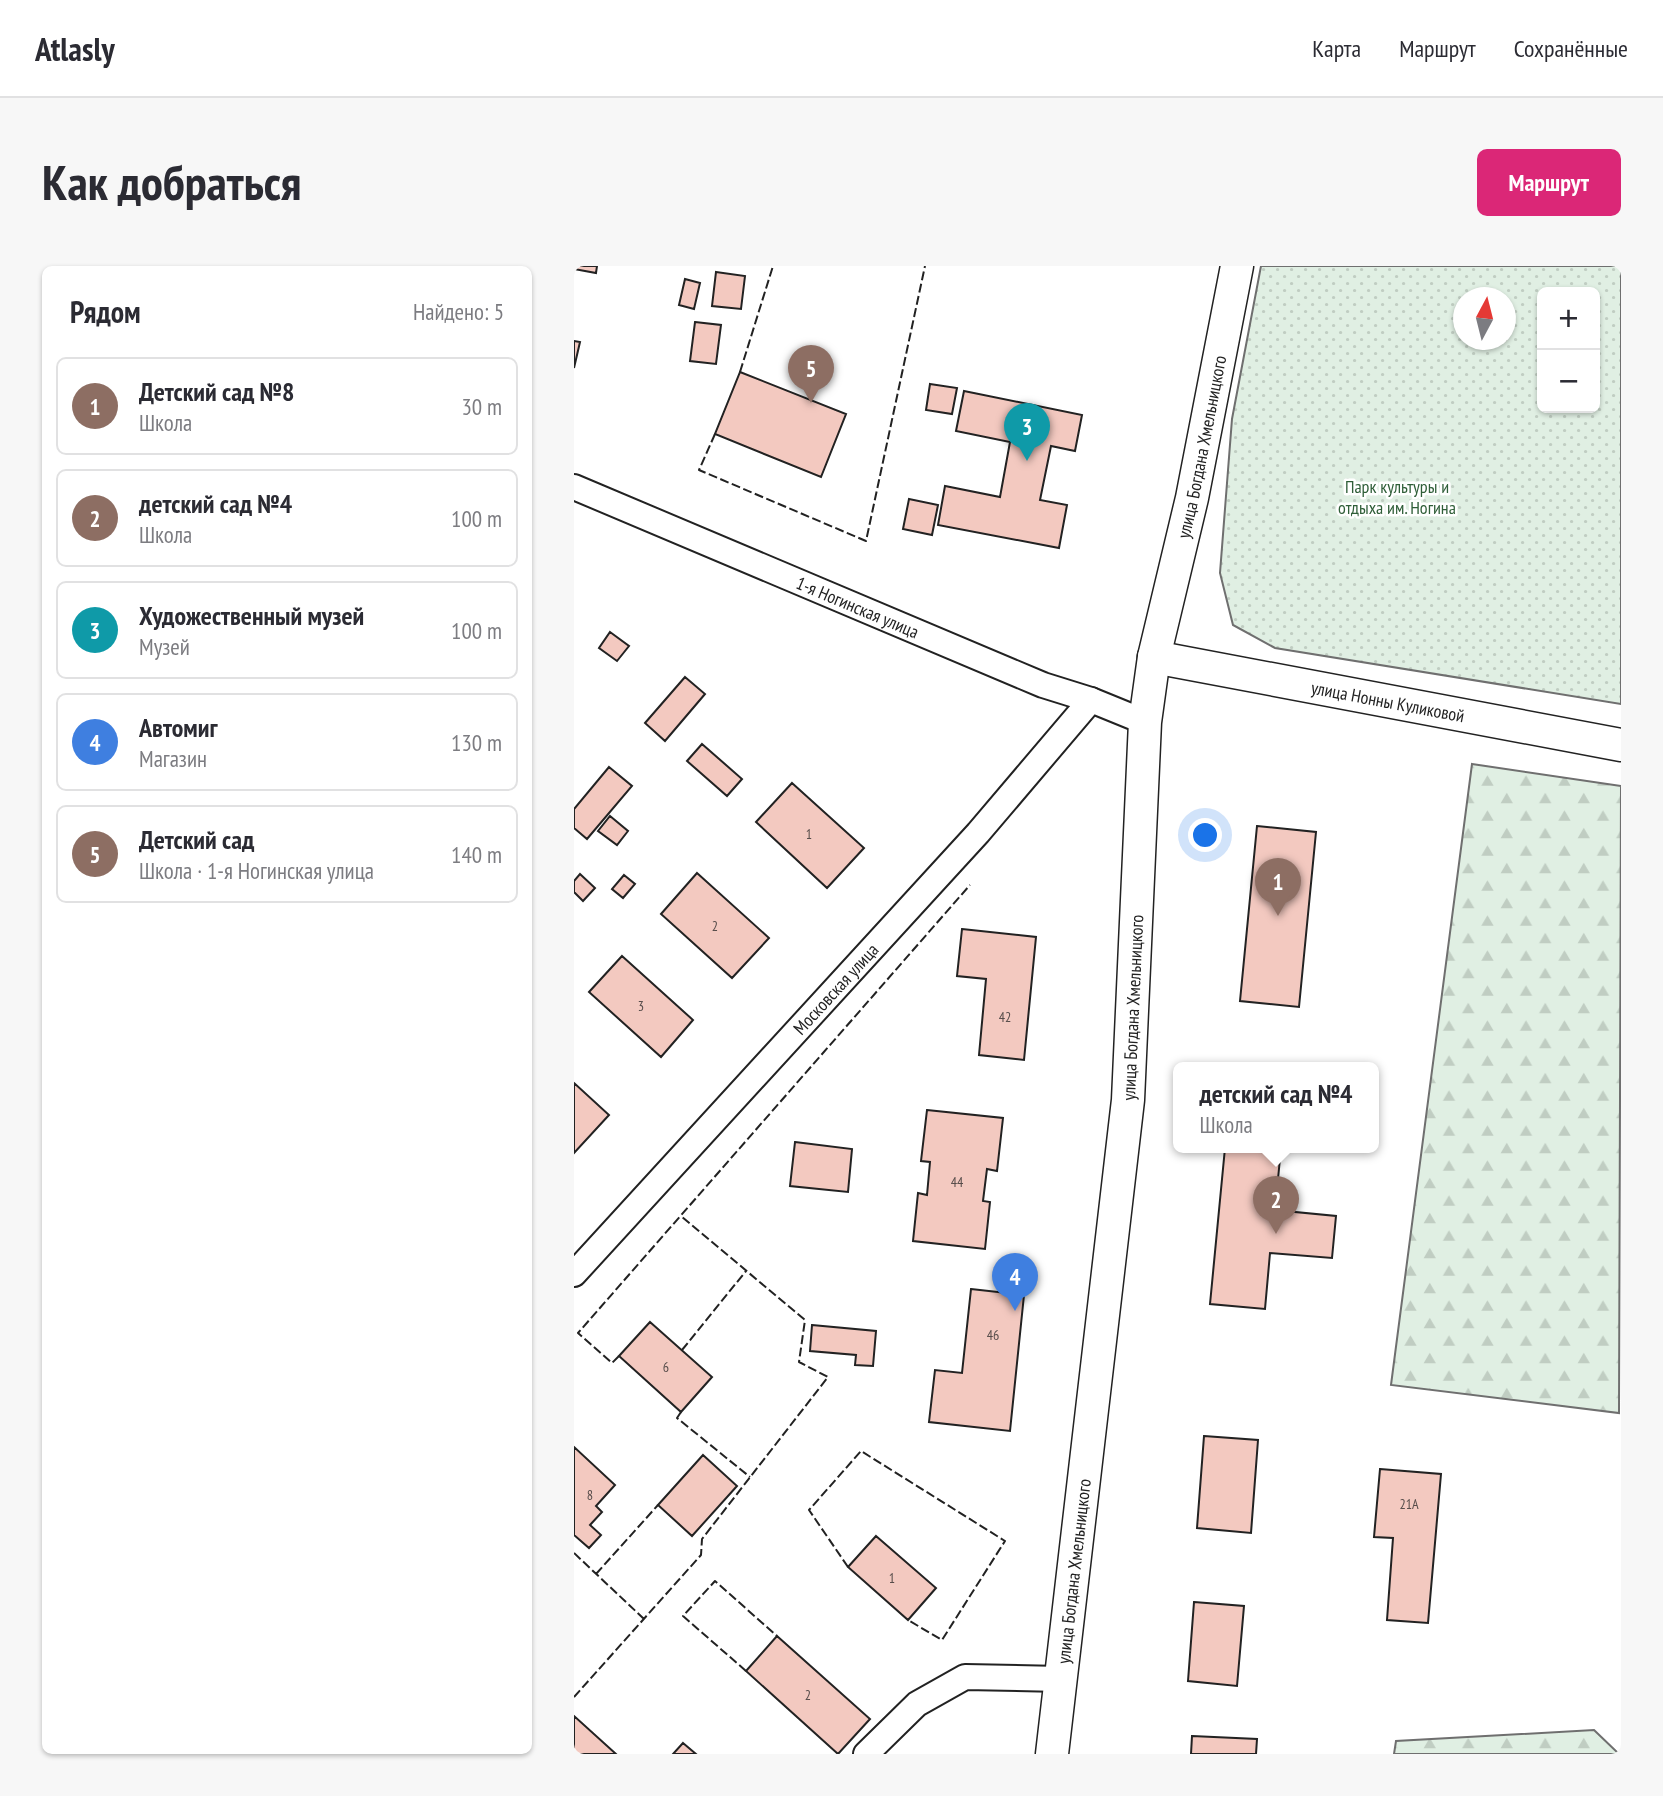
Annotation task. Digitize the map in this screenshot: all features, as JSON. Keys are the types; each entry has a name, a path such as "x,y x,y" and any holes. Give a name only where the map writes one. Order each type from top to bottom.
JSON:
{"street":[{"name":"улица Богдана Хмельницкого","path":"1052,1754 1128,1100 1144,722 1154,657 1192,498 1237,266"},
{"name":"1-я Ногинская улица","path":"574,487 1031,680 1091,700 1144,722"},
{"name":"улица Нонны Куликовой","path":"1154,657 1621,745"},
{"name":"Московская улица","path":"574,1274 978,833 1091,700"},
{"path":"866,1754 917,1704 965,1677 1061,1679"}],"green space":[{"name":"Парк культуры и отдыха им. Ногина","path":"1261,266 1621,266 1621,704 1275,648 1233,625 1220,573 1232,419"},
{"path":"1472,764 1621,786 1619,1413 1391,1385"},
{"path":"1594,1730 1619,1754 1394,1754 1396,1741"}],"building":[{"path":"574,266 597,266 596,273 574,269"},
{"path":"716,272 745,276 741,309 712,306"},
{"path":"685,279 700,283 694,309 679,305"},
{"path":"695,322 721,325 716,364 690,361"},
{"path":"574,341 580,342 574,368"},
{"path":"740,372 846,414 821,477 715,434"},
{"path":"930,384 957,388 952,414 926,410"},
{"path":"964,391 1082,415 1075,451 1051,446 1040,500 1067,505 1059,548 938,525 945,486 1000,497 1010,442 956,431"},
{"path":"909,499 938,505 932,535 903,529"},
{"path":"610,632 629,646 617,661 599,648"},
{"path":"685,677 705,694 665,741 645,723"},
{"path":"702,744 742,779 727,796 687,761"},
{"path":"609,767 632,786 587,839 574,828 574,809"},
{"path":"792,783 864,848 827,888 756,822"},
{"path":"610,816 628,831 617,845 598,831"},
{"path":"1257,826 1316,832 1299,1007 1240,1001"},
{"path":"697,873 769,938 732,978 661,914"},
{"path":"580,874 595,888 583,901 574,892 574,881"},
{"path":"624,875 635,884 623,898 612,889"},
{"path":"962,929 1036,937 1024,1060 979,1055 986,979 957,976"},
{"path":"622,956 693,1020 661,1057 589,992"},
{"path":"574,1083 609,1115 574,1153"},
{"path":"927,1110 1003,1118 997,1171 987,1169 983,1201 990,1202 985,1249 913,1241 918,1193 927,1195 930,1162 921,1161"},
{"path":"795,1142 852,1149 848,1192 790,1186"},
{"path":"1225,1153 1281,1153 1275,1210 1336,1216 1332,1258 1270,1253 1265,1309 1210,1304"},
{"path":"971,1289 1024,1295 1010,1431 929,1422 935,1370 962,1373"},
{"path":"650,1322 712,1377 681,1412 619,1356"},
{"path":"812,1325 876,1331 873,1366 855,1365 856,1355 810,1351"},
{"path":"1204,1436 1258,1440 1251,1533 1197,1528"},
{"path":"574,1447 615,1485 596,1506 602,1512 590,1525 601,1535 589,1548 574,1535"},
{"path":"703,1455 737,1486 692,1536 658,1505"},
{"path":"1380,1469 1441,1474 1428,1623 1387,1620 1393,1538 1374,1537"},
{"path":"876,1536 936,1588 908,1620 848,1567"},
{"path":"1194,1602 1244,1606 1237,1686 1188,1681"},
{"path":"777,1636 870,1719 838,1754 746,1671"},
{"path":"574,1716 616,1754 574,1754"},
{"path":"1192,1736 1257,1739 1256,1754 1191,1754"},
{"path":"683,1743 696,1754 673,1754"}],"fence":[{"path":"740,372 773,266"},
{"path":"715,434 699,470 866,541 925,266"},
{"path":"619,1356 612,1363 578,1333 970,885"},
{"path":"574,1697 701,1555 702,1539 828,1377 799,1362 805,1320 681,1216"},
{"path":"682,1350 746,1271"},
{"path":"681,1412 677,1418 750,1477"},
{"path":"848,1567 809,1510 861,1451 1005,1541 942,1640 908,1620"},
{"path":"596,1574 658,1505"},
{"path":"574,1553 644,1619"},
{"path":"746,1671 683,1616 715,1581 777,1636"}],"place":[{"name":"Детский сад","path":"811,403"},
{"name":"Художественный музей","path":"1027,461"},
{"name":"Детский сад №8","path":"1278,916"},
{"name":"детский сад №4","path":"1276,1234"},
{"name":"Автомиг","path":"1015,1311"}]}
